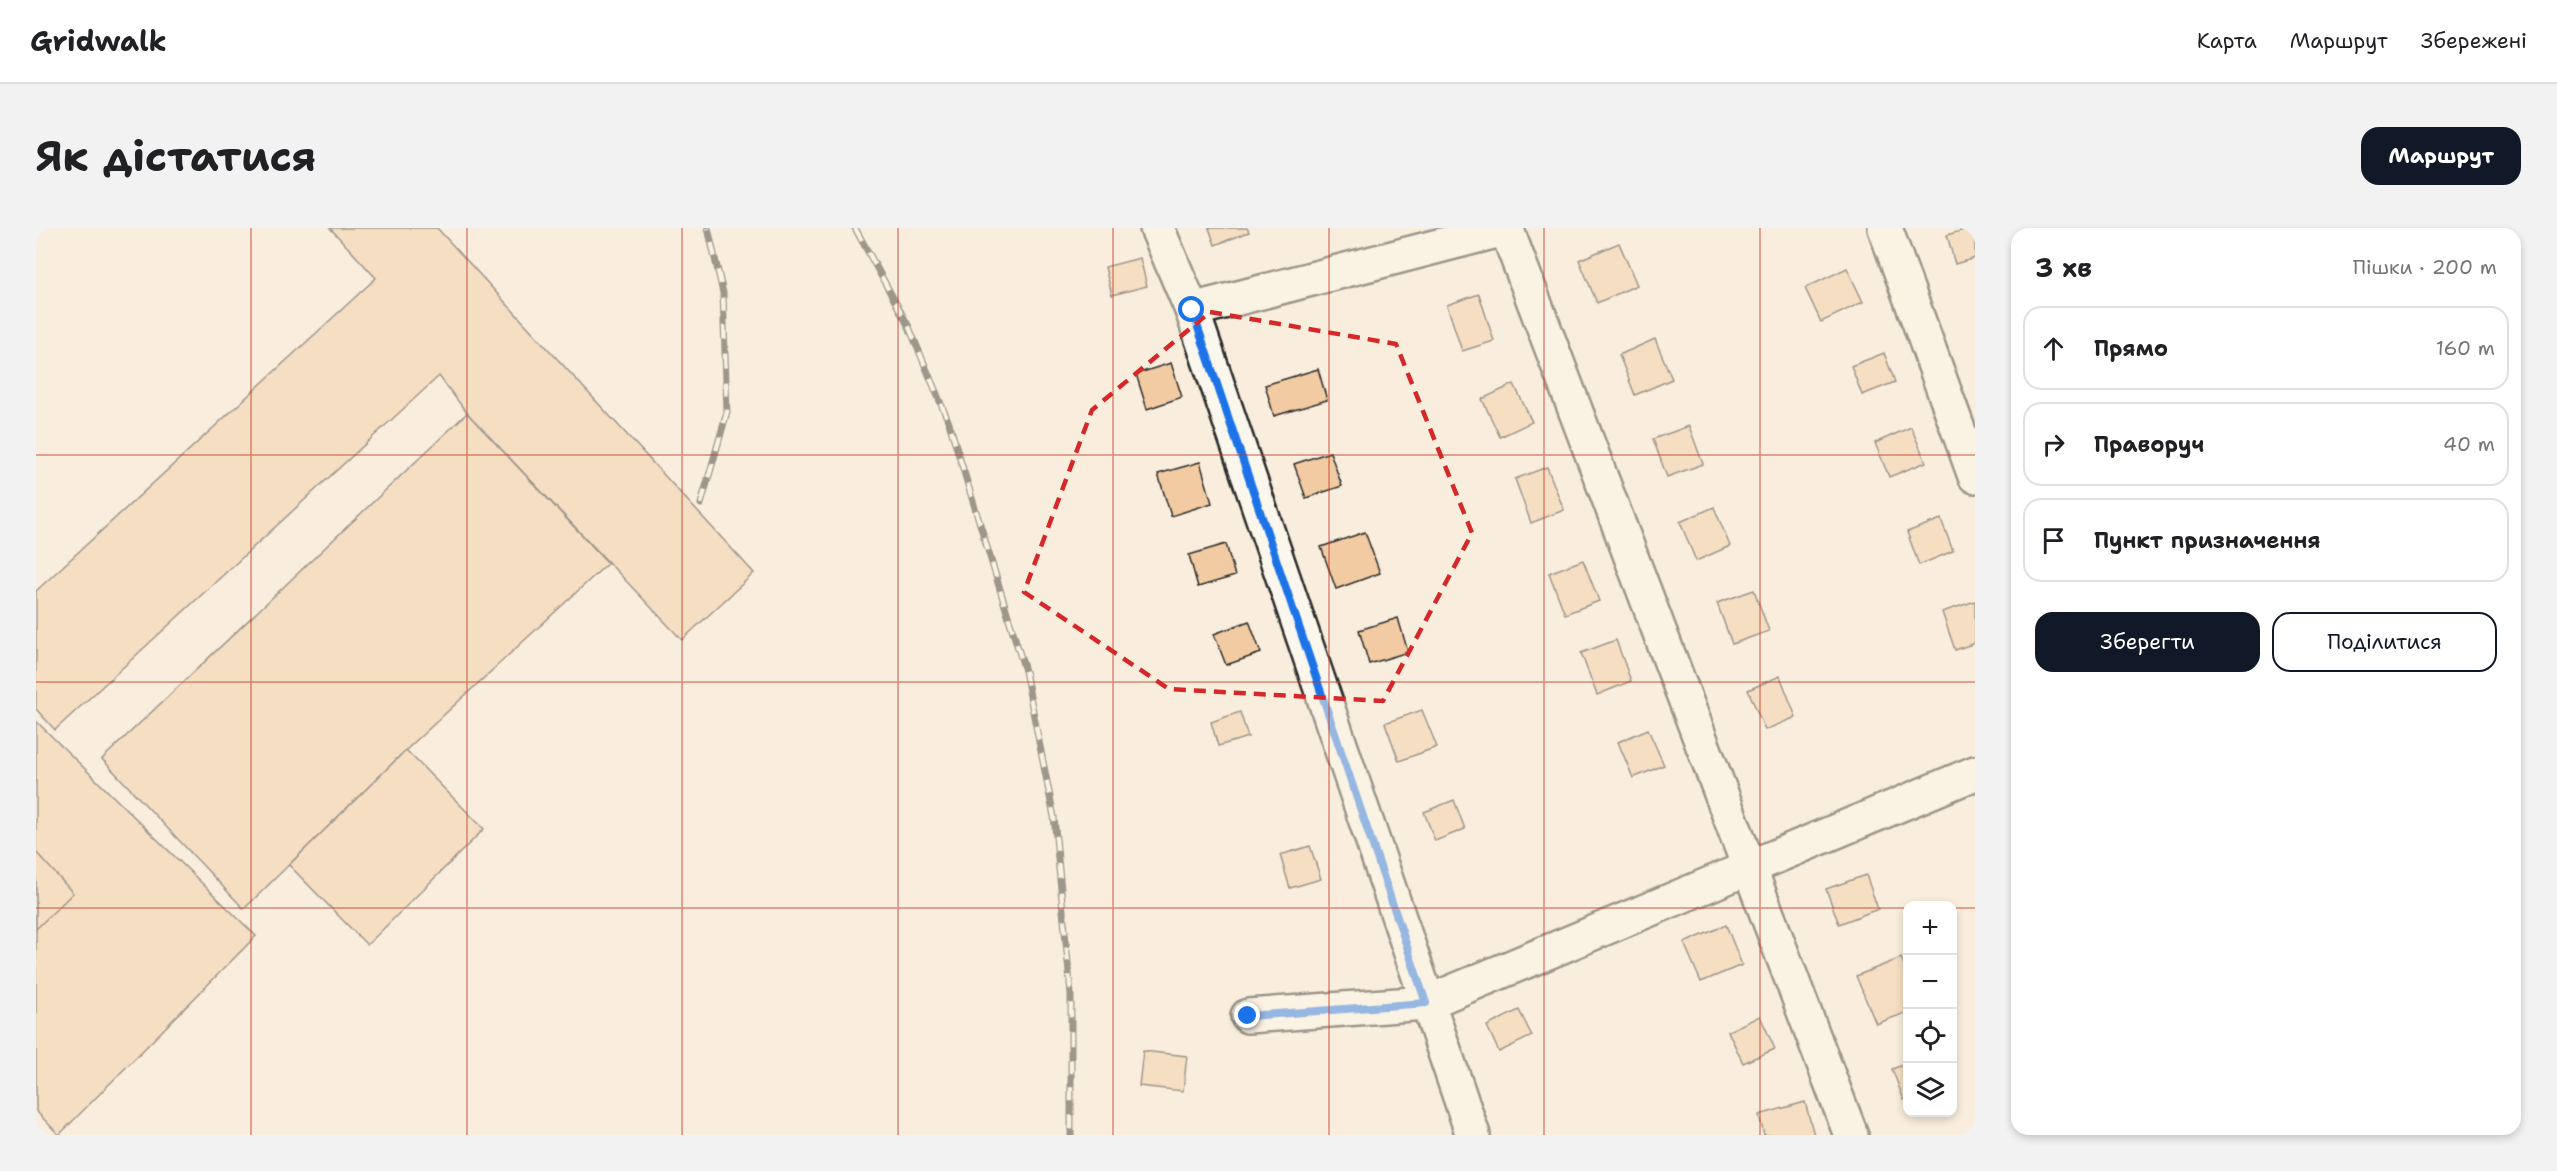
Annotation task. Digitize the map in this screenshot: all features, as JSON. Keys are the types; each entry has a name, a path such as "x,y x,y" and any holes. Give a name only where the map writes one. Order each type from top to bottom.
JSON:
{"street":[{"path":"1157,228 1192,310 1426,1003 1473,1135"},
{"path":"1192,310 1507,228 1851,1135"},
{"path":"1885,228 1975,476"},
{"path":"1248,1016 1426,1003 1975,773"}],"highlighted area":[{"path":"1210,312 1396,344 1472,533 1383,701 1169,689 1024,592 1092,410"}],"building":[{"path":"330,228 437,228 754,573 682,640 467,413 439,376 55,730 36,709 36,591 376,278"},
{"path":"1209,228 1247,228 1249,232 1215,245"},
{"path":"1975,228 1975,258 1955,264 1947,235"},
{"path":"1619,243 1637,285 1597,303 1579,260"},
{"path":"1140,258 1147,286 1112,295 1105,267"},
{"path":"1847,268 1863,302 1821,322 1805,288"},
{"path":"1479,294 1494,341 1462,351 1447,305"},
{"path":"1655,339 1672,379 1635,395 1619,355"},
{"path":"1884,353 1895,382 1862,395 1851,366"},
{"path":"1171,363 1182,397 1147,409 1136,374"},
{"path":"1318,369 1327,400 1274,416 1265,385"},
{"path":"1514,384 1532,422 1500,437 1482,399"},
{"path":"467,413 608,563 406,750 244,909 102,759"},
{"path":"1689,426 1703,464 1667,477 1653,439"},
{"path":"1911,427 1926,462 1889,477 1875,443"},
{"path":"1330,452 1342,486 1306,498 1294,464"},
{"path":"1200,462 1212,503 1171,516 1158,474"},
{"path":"1547,467 1564,510 1531,523 1515,479"},
{"path":"1714,507 1730,546 1696,561 1680,522"},
{"path":"1941,519 1953,551 1919,565 1907,532"},
{"path":"1365,532 1380,573 1336,589 1321,547"},
{"path":"1226,544 1235,576 1198,587 1189,555"},
{"path":"1583,560 1599,601 1565,614 1549,573"},
{"path":"1754,590 1769,631 1732,644 1717,603"},
{"path":"1975,601 1975,643 1955,650 1942,612"},
{"path":"1398,618 1408,652 1369,664 1359,630"},
{"path":"1249,621 1261,653 1226,665 1214,634"},
{"path":"1616,640 1631,681 1597,695 1581,653"},
{"path":"1780,676 1796,717 1765,730 1748,690"},
{"path":"1422,710 1437,747 1399,761 1385,723"},
{"path":"1240,712 1248,737 1218,746 1211,722"},
{"path":"36,721 256,936 59,1135 36,1111"},
{"path":"1648,729 1664,765 1633,778 1618,742"},
{"path":"406,750 484,829 367,945 289,865"},
{"path":"1454,800 1465,829 1435,841 1424,812"},
{"path":"1310,846 1321,879 1290,888 1280,855"},
{"path":"36,852 73,893 36,929"},
{"path":"1866,875 1878,909 1839,924 1826,889"},
{"path":"1726,925 1742,965 1701,982 1684,943"},
{"path":"1901,958 1903,963 1903,1014 1876,1024 1856,976"},
{"path":"1519,1010 1532,1036 1499,1052 1487,1026"},
{"path":"1760,1016 1775,1049 1743,1063 1728,1031"},
{"path":"1143,1051 1187,1056 1183,1091 1139,1086"},
{"path":"1903,1065 1903,1097 1892,1069"},
{"path":"1805,1102 1814,1135 1764,1135 1759,1115"}],"railway":[{"path":"701,504 727,412 723,293 708,228"},
{"path":"855,228 909,327 949,423 1025,671 1054,817 1071,994 1071,1135"}],"route":[{"path":"1192,310 1426,1003 1248,1016"}]}
